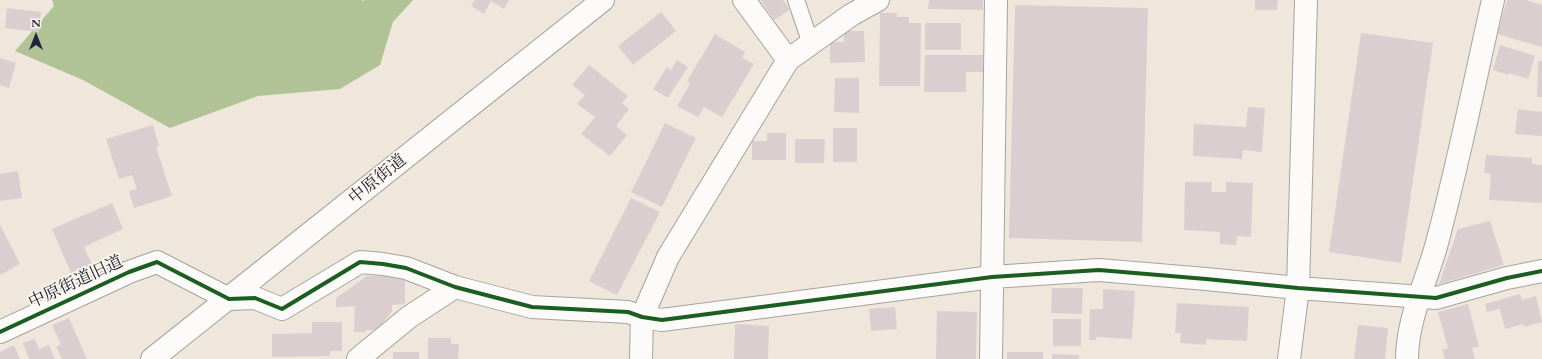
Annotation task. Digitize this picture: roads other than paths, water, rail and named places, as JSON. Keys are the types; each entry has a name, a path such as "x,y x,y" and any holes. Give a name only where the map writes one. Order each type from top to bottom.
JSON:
{"street":[{"name":"中原街道","path":"152,359 603,0"},
{"path":"744,0 788,60"},
{"path":"641,359 642,317 668,257 788,60 851,16 878,0"},
{"path":"990,359 996,0"},
{"path":"1289,359 1298,288 1306,0"},
{"path":"1407,359 1410,331 1418,297 1438,241 1493,0"},
{"name":"中原街道旧道","path":"0,332 129,272 157,262 229,299"},
{"path":"229,299 255,298 282,309 360,262 406,268 455,287 532,307 628,312 642,317 662,320 992,277 1099,270 1298,288 1436,298 1507,278 1542,271"},
{"path":"358,359 409,317 455,287"}],"lane":[{"path":"796,0 810,44"}]}
